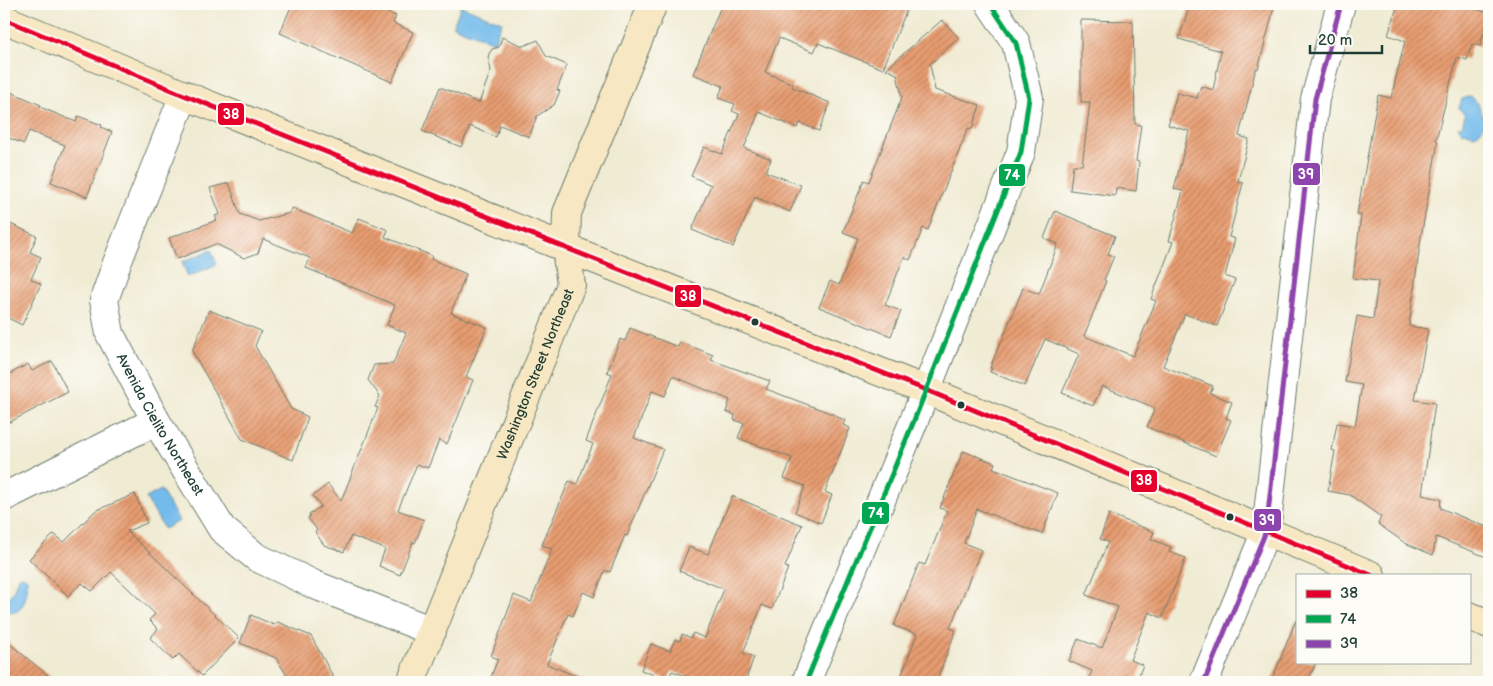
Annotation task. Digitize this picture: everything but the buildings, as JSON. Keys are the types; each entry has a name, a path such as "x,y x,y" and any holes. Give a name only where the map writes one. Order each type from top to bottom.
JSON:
{"street":[{"name":"Washington Street Northeast","path":"411,682 570,285 566,248 567,213 653,4"},
{"path":"806,682 1021,152 1029,98 1016,43 990,4"},
{"path":"1204,682 1266,531 1315,99 1341,4"},
{"path":"4,20 184,95 926,390 1369,574"},
{"name":"Avenida Cielito Northeast","path":"184,95 116,263 104,300 110,334 156,421 222,529 256,557 315,585 432,631"},
{"path":"4,497 156,421"},
{"path":"1470,616 1489,624"}],"water":[{"path":"461,6 502,22 494,42 453,26"},
{"path":"1471,96 1478,105 1483,117 1482,128 1479,133 1473,135 1466,131 1462,133 1458,126 1462,126 1465,115 1459,108 1462,99"},
{"path":"211,250 217,264 188,277 182,262"},
{"path":"161,490 179,521 164,529 146,498"},
{"path":"23,576 27,579 28,585 23,605 15,612 10,611 4,606 5,602 13,592 18,577"}],"transit line":[{"name":"74","path":"806,682 913,423 1021,152 1029,98 1016,43 990,4"},
{"name":"39","path":"1204,682 1266,531 1315,99 1341,4"},
{"name":"38","path":"4,19 184,95 926,390 1369,574"}]}
